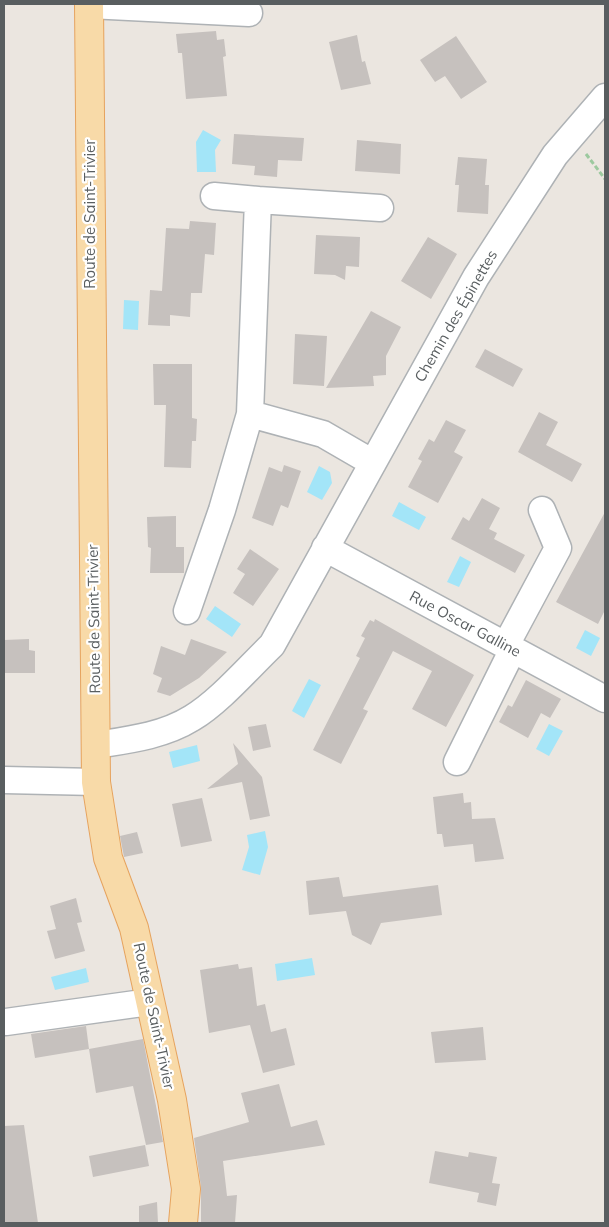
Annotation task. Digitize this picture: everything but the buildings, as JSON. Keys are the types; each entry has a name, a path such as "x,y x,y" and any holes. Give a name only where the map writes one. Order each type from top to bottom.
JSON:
{"main road":[{"name":"Route de Saint-Trivier","path":"89,4 96,782 108,858 134,928 172,1100 186,1189 183,1223"}],"street":[{"path":"89,4 249,13"},
{"name":"Chemin des Épinettes","path":"96,745 150,736 192,718 226,690 272,645 476,277 555,155 605,97"},
{"path":"214,196 380,208"},
{"path":"187,611 222,510 250,414 258,200"},
{"path":"250,414 323,434 373,463"},
{"path":"457,762 509,647 558,548 542,510"},
{"name":"Rue Oscar Galline","path":"325,548 605,699"},
{"path":"4,780 96,782"},
{"path":"6,1022 150,1002"}],"path":[{"path":"571,136 605,179"}],"water":[{"path":"203,130 221,140 215,150 216,172 197,172 196,142"},
{"path":"124,300 139,301 138,330 123,329"},
{"path":"319,466 330,472 332,483 322,500 307,492"},
{"path":"399,502 426,517 419,530 392,516"},
{"path":"460,556 471,562 459,587 447,582"},
{"path":"215,606 241,624 232,637 206,619"},
{"path":"585,630 600,638 591,656 576,648"},
{"path":"309,679 321,685 304,718 292,711"},
{"path":"549,724 563,731 549,756 536,749"},
{"path":"197,745 200,761 173,768 169,752"},
{"path":"265,831 268,847 260,875 242,870 249,847 247,835"},
{"path":"312,958 315,975 277,981 275,964"},
{"path":"86,968 89,982 55,990 51,977"}]}
